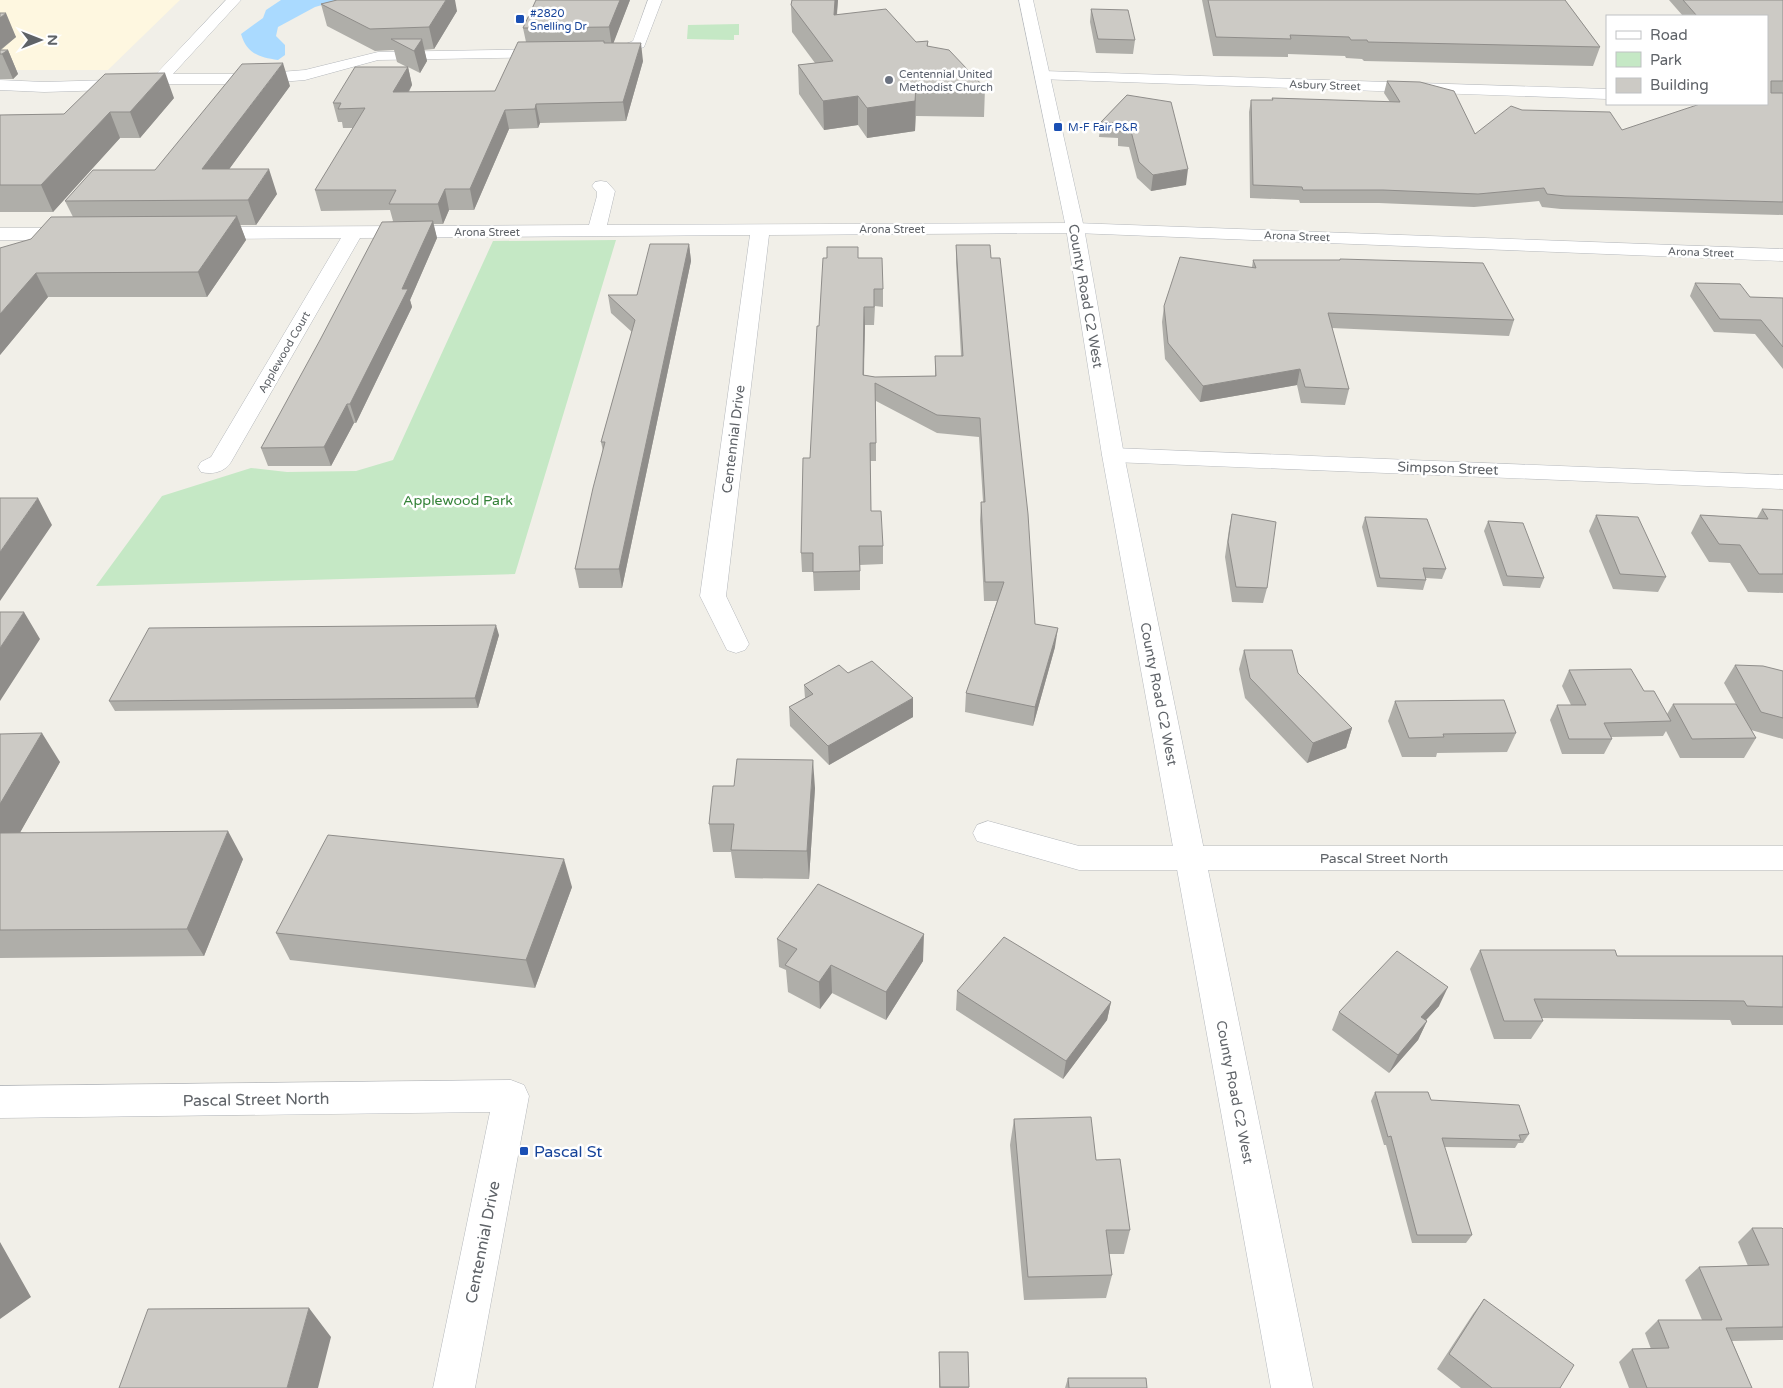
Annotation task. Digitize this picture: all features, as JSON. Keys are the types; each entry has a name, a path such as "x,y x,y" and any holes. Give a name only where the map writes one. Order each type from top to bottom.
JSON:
{"street":[{"path":"160,79 234,0"},
{"path":"586,53 616,53 639,44 655,0"},
{"name":"County Road C2 West","path":"1026,0 1075,228 1112,455 1292,1388"},
{"path":"0,85 44,87 111,85 160,79 255,79 305,75 378,56 567,53"},
{"name":"Asbury Street","path":"1043,76 1606,94"},
{"path":"596,231 606,196 606,191 601,186"},
{"name":"Arona Street","path":"187,233 1075,228 1783,255"},
{"name":"Centennial Drive","path":"736,644 713,596 760,230"},
{"name":"Applewood Court","path":"209,467 220,462 354,232"},
{"path":"0,234 88,234"},
{"name":"Simpson Street","path":"1112,455 1783,482"},
{"name":"Pascal Street North","path":"988,833 1079,858 1783,858"},
{"name":"Centennial Drive","path":"454,1388 511,1096"},
{"name":"Pascal Street North","path":"0,1102 511,1096"}],"shaded area":[{"path":"0,0 180,0 108,70 0,70"}],"green space":[{"path":"739,24 739,35 734,35 734,40 687,39 688,25"},
{"name":"Applewood Park","path":"616,240 515,574 96,586 162,496 251,468 287,472 356,471 393,460 493,241"}],"water":[{"path":"281,0 340,0 315,7 278,27 276,36 285,45 285,55 278,60 260,56 250,50 241,34 263,18 266,10"}],"building":[{"path":"337,0 446,0 429,27 370,29 321,4"},
{"path":"536,0 620,0 609,27 523,28"},
{"path":"792,0 835,0 834,15 886,9 916,42 928,41 927,46 949,50 985,88 916,87 915,101 867,108 858,96 823,101 798,65 833,61 791,5"},
{"path":"1208,0 1565,0 1600,47 1368,42 1367,40 1351,40 1349,37 1290,35 1291,39 1216,37"},
{"path":"1683,0 1783,0 1783,81 1771,81 1771,93 1783,93 1783,202 1565,196 1547,194 1544,188 1478,194 1383,190 1303,190 1302,187 1253,185 1251,100 1273,100 1272,98 1400,102 1387,81 1420,82 1454,91 1475,134 1511,106 1522,110 1610,112 1622,130 1697,105 1768,105 1768,15 1696,15"},
{"path":"1091,9 1128,10 1135,40 1098,39"},
{"path":"391,39 422,39 414,51"},
{"path":"604,41 604,43 641,43 623,102 536,104 535,109 505,110 470,189 445,189 438,204 389,204 396,190 315,190 365,108 338,109 341,103 333,103 355,67 408,67 393,92 495,91 518,42"},
{"path":"0,50 8,50 0,54"},
{"path":"283,63 202,169 269,169 248,200 65,201 93,170 155,170 242,64"},
{"path":"165,73 130,112 110,112 41,185 0,185 0,115 64,114 105,74"},
{"path":"1127,95 1171,102 1188,169 1153,175 1139,162 1131,131 1119,131 1119,123 1101,122"},
{"path":"237,216 198,272 36,273 0,314 0,248 31,239 51,217"},
{"path":"433,221 402,289 408,289 350,404 347,404 324,447 261,448 382,222"},
{"path":"650,244 689,244 619,569 575,569 605,442 601,442 635,320 608,295 637,295"},
{"path":"956,245 990,245 991,258 1000,258 1028,514 1035,624 1058,628 1035,707 966,693 1004,582 985,582 981,502 985,502 980,418 937,415 875,383 876,443 870,443 871,511 881,511 883,546 859,546 860,571 813,572 813,553 801,553 803,458 810,458 817,326 819,326 823,258 827,258 827,247 858,247 858,258 882,258 883,289 874,289 874,307 864,307 863,375 875,377 936,376 935,356 963,356"},
{"path":"1180,257 1256,268 1253,260 1340,259 1483,263 1514,320 1328,313 1349,389 1305,387 1300,369 1203,386 1168,343 1164,306"},
{"path":"1695,283 1740,284 1750,297 1783,298 1783,347 1761,320 1720,319"},
{"path":"0,498 38,498 0,552"},
{"path":"1762,509 1783,510 1783,574 1759,574 1740,545 1719,544 1700,515 1768,519"},
{"path":"1232,514 1276,522 1267,588 1236,587 1228,542"},
{"path":"1596,515 1638,517 1666,577 1620,574"},
{"path":"1365,517 1427,519 1446,569 1423,568 1426,580 1380,578"},
{"path":"1488,521 1523,523 1544,578 1507,576"},
{"path":"0,612 24,612 0,648"},
{"path":"496,625 475,698 109,701 149,628"},
{"path":"1244,650 1292,650 1298,673 1352,728 1313,743 1250,678"},
{"path":"872,661 913,698 828,746 789,707 813,694 804,685 839,665 848,673"},
{"path":"1735,665 1763,666 1783,671 1783,718 1761,712"},
{"path":"1631,669 1644,691 1654,691 1671,721 1604,723 1612,739 1569,739 1557,705 1586,705 1569,670"},
{"path":"1504,700 1516,733 1443,734 1444,737 1409,738 1395,701"},
{"path":"1673,704 1736,704 1756,738 1692,739"},
{"path":"42,733 0,804 0,734"},
{"path":"737,759 813,760 807,851 731,850 734,824 709,824 713,786 734,786"},
{"path":"228,831 187,929 0,930 0,833"},
{"path":"328,835 564,859 526,960 276,933"},
{"path":"818,884 924,934 886,992 831,965 819,982 785,965 797,949 777,939"},
{"path":"1004,937 1111,1002 1066,1061 957,991"},
{"path":"1480,950 1615,950 1617,956 1783,956 1783,1007 1747,1006 1744,1001 1534,999 1543,1021 1504,1021"},
{"path":"1397,951 1448,987 1421,1017 1427,1021 1398,1055 1339,1012"},
{"path":"1375,1092 1428,1092 1431,1100 1519,1105 1529,1134 1519,1135 1521,1140 1442,1138 1472,1235 1417,1235 1391,1136 1388,1137"},
{"path":"1091,1117 1096,1160 1120,1159 1130,1230 1106,1230 1112,1275 1028,1277 1014,1119"},
{"path":"1752,1228 1783,1229 1783,1327 1726,1328 1752,1388 1647,1388 1632,1349 1669,1348 1658,1320 1722,1320 1699,1267 1769,1265"},
{"path":"1484,1299 1574,1365 1560,1388 1492,1388 1449,1354"},
{"path":"309,1308 287,1388 119,1388 148,1309"},
{"path":"939,1352 968,1352 969,1387 940,1387"},
{"path":"1068,1378 1146,1378 1147,1388 1069,1388"}],"place":[{"name":"#2820 Snelling Dr","path":"520,19"},
{"name":"Centennial United Methodist Church","path":"889,80"},
{"name":"M-F Fair P&R","path":"1058,127"},
{"name":"Pascal St","path":"524,1151"}]}
